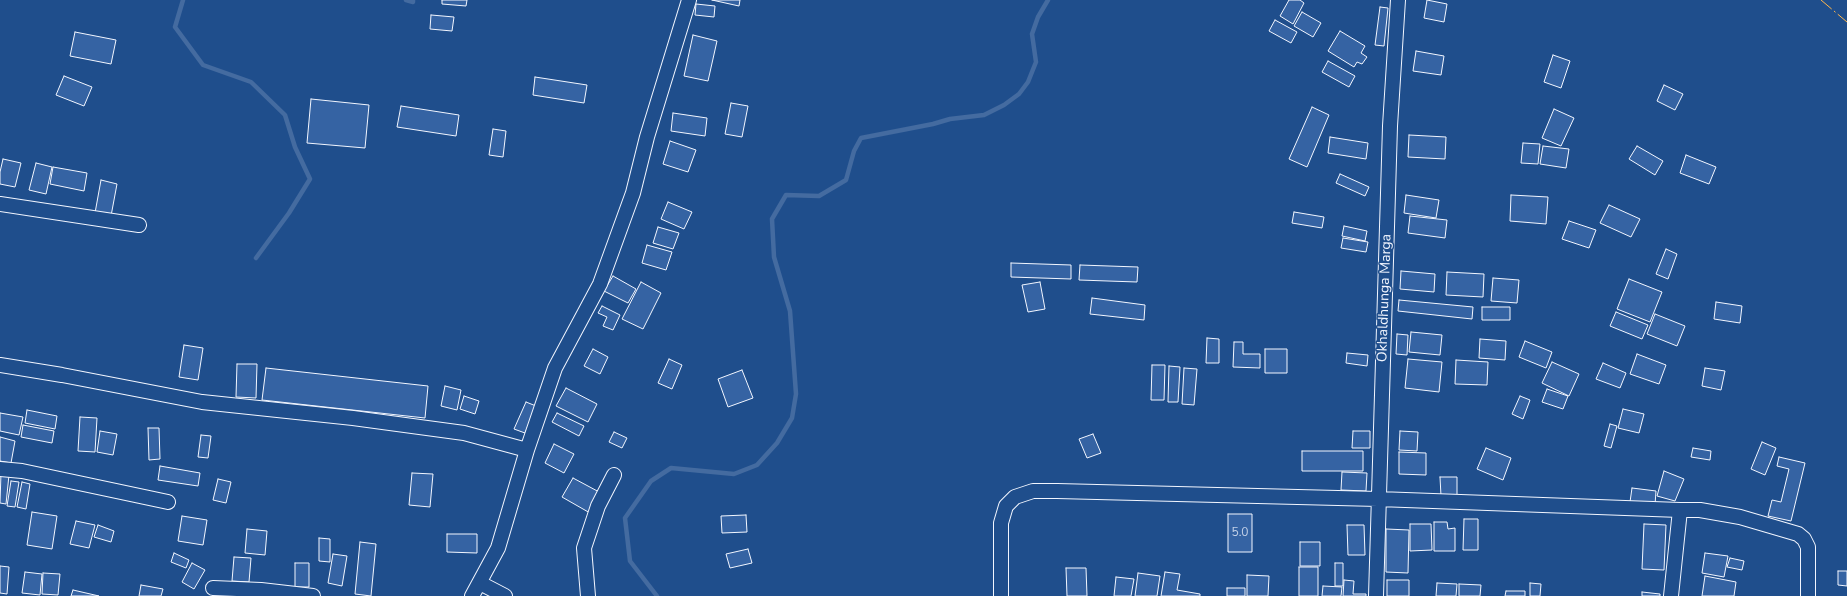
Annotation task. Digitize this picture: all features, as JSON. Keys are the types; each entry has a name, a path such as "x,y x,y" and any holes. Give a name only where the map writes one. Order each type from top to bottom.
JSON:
{"street":[{"path":"472,596 498,548 527,450 555,368 600,284 633,193 647,137 689,0"},
{"name":"Okhaldhunga Marga","path":"1376,596 1390,126 1398,0"},
{"path":"0,204 139,225"},
{"path":"0,365 62,375 202,402 353,418 464,433 527,450"},
{"path":"0,469 22,471 168,502"},
{"path":"588,596 584,548 598,506 614,475"},
{"path":"1001,596 1001,523 1006,506 1015,497 1033,491 1378,499 1700,510 1740,517 1798,534 1804,539 1808,547 1808,596"},
{"path":"1671,596 1680,510"},
{"path":"480,583 505,596"},
{"path":"213,588 261,590 313,596"}],"building":[{"path":"442,0 467,0 466,6 442,4"},
{"path":"712,0 740,0 739,6"},
{"path":"1289,0 1300,0 1304,3 1293,24 1280,16"},
{"path":"1427,0 1447,4 1444,22 1424,18"},
{"path":"696,4 715,6 714,17 695,15"},
{"path":"1380,7 1388,8 1384,46 1375,45"},
{"path":"1302,12 1321,23 1313,37 1294,26"},
{"path":"431,15 454,17 452,31 430,29"},
{"path":"1275,20 1297,32 1291,43 1269,31"},
{"path":"1340,31 1365,46 1361,53 1367,57 1362,64 1357,62 1354,67 1328,51"},
{"path":"75,32 116,40 111,64 70,56"},
{"path":"693,35 717,41 708,81 684,76"},
{"path":"1416,51 1444,56 1441,75 1413,71"},
{"path":"1553,55 1570,61 1561,88 1544,82"},
{"path":"1328,61 1355,76 1349,87 1322,72"},
{"path":"64,76 92,87 84,106 56,95"},
{"path":"535,77 587,85 584,103 533,95"},
{"path":"1664,85 1683,94 1675,110 1657,101"},
{"path":"311,99 369,105 365,148 307,143"},
{"path":"731,103 748,106 742,137 725,134"},
{"path":"401,106 459,115 456,136 397,127"},
{"path":"1312,107 1329,115 1307,167 1289,159"},
{"path":"1554,109 1574,118 1561,146 1542,138"},
{"path":"673,113 707,118 705,136 671,131"},
{"path":"493,129 506,131 503,157 489,155"},
{"path":"1409,135 1446,137 1445,159 1408,157"},
{"path":"1330,137 1368,143 1366,159 1328,153"},
{"path":"670,141 696,150 688,172 663,164"},
{"path":"1523,143 1540,144 1538,164 1521,163"},
{"path":"1543,146 1569,149 1566,168 1540,164"},
{"path":"1637,146 1663,161 1655,175 1629,159"},
{"path":"1686,155 1716,167 1709,184 1680,173"},
{"path":"3,159 21,163 15,187 0,184 0,172"},
{"path":"36,163 52,167 46,194 29,190"},
{"path":"53,167 87,173 84,191 50,184"},
{"path":"1340,174 1369,187 1365,196 1336,183"},
{"path":"101,180 117,184 111,216 95,213"},
{"path":"1406,195 1439,200 1436,218 1404,213"},
{"path":"1511,195 1548,197 1546,224 1510,221"},
{"path":"668,202 692,212 684,229 661,219"},
{"path":"1609,205 1640,219 1631,237 1600,223"},
{"path":"1294,212 1324,217 1322,228 1292,223"},
{"path":"1410,216 1447,220 1445,238 1408,233"},
{"path":"1569,221 1596,230 1589,248 1562,239"},
{"path":"1344,226 1367,231 1365,241 1342,236"},
{"path":"658,227 679,233 673,249 653,243"},
{"path":"1343,238 1368,242 1366,252 1341,248"},
{"path":"647,245 672,252 666,270 642,263"},
{"path":"1666,249 1677,254 1668,279 1656,274"},
{"path":"1011,263 1071,265 1071,279 1011,277"},
{"path":"1080,265 1138,267 1137,282 1079,280"},
{"path":"1401,271 1435,274 1434,292 1400,289"},
{"path":"1447,272 1484,274 1483,297 1446,295"},
{"path":"613,276 636,289 628,303 604,291"},
{"path":"1493,278 1519,280 1517,303 1491,301"},
{"path":"1629,279 1662,292 1650,322 1617,309"},
{"path":"641,282 661,293 643,329 622,319"},
{"path":"1040,282 1045,309 1028,312 1022,285"},
{"path":"1092,298 1145,305 1144,320 1090,314"},
{"path":"1399,300 1473,307 1472,319 1398,311"},
{"path":"1716,302 1742,306 1740,323 1714,319"},
{"path":"602,306 620,315 613,330 603,326 607,317 598,313"},
{"path":"1482,307 1510,307 1510,320 1482,320"},
{"path":"1616,312 1648,325 1642,339 1610,326"},
{"path":"1655,314 1685,326 1677,346 1647,334"},
{"path":"1411,332 1442,335 1440,355 1409,352"},
{"path":"1397,334 1408,335 1407,355 1396,354"},
{"path":"1207,338 1219,339 1219,363 1206,363"},
{"path":"1480,339 1506,341 1505,360 1479,358"},
{"path":"1525,341 1552,352 1546,368 1519,357"},
{"path":"1234,342 1243,342 1243,354 1260,354 1260,368 1233,367"},
{"path":"184,345 203,348 198,380 179,377"},
{"path":"593,349 608,357 600,374 584,366"},
{"path":"1265,349 1287,349 1287,373 1265,373"},
{"path":"1347,353 1368,355 1367,366 1346,363"},
{"path":"1637,354 1666,365 1659,384 1630,374"},
{"path":"669,359 682,365 672,389 658,383"},
{"path":"1408,359 1442,362 1439,392 1405,388"},
{"path":"1456,360 1488,362 1487,385 1455,384"},
{"path":"1552,362 1579,374 1569,396 1542,383"},
{"path":"1603,363 1626,373 1620,388 1596,379"},
{"path":"237,364 257,364 256,398 236,397"},
{"path":"1152,365 1165,365 1164,400 1151,400"},
{"path":"1169,366 1180,367 1178,402 1168,402"},
{"path":"266,368 428,386 425,418 262,400"},
{"path":"1184,368 1197,369 1194,405 1182,404"},
{"path":"1705,368 1725,371 1721,390 1702,386"},
{"path":"742,370 753,398 728,407 718,379"},
{"path":"445,386 461,390 457,410 441,406"},
{"path":"566,388 597,404 588,422 556,406"},
{"path":"1547,389 1568,396 1563,409 1542,402"},
{"path":"464,396 479,401 475,414 460,409"},
{"path":"1520,396 1530,400 1523,419 1512,414"},
{"path":"526,402 536,406 525,433 514,429"},
{"path":"1623,409 1644,414 1639,433 1618,428"},
{"path":"27,410 57,416 55,429 25,423"},
{"path":"0,413 23,417 19,435 0,431"},
{"path":"557,413 584,426 579,436 552,422"},
{"path":"80,417 97,418 95,452 78,451"},
{"path":"1610,424 1617,426 1611,448 1604,446"},
{"path":"23,425 54,431 52,443 21,437"},
{"path":"148,428 159,428 160,459 149,460"},
{"path":"100,431 117,434 113,455 97,452"},
{"path":"1353,431 1370,431 1370,448 1352,448"},
{"path":"1400,431 1418,432 1417,451 1399,450"},
{"path":"614,432 627,438 622,448 609,442"},
{"path":"1093,434 1101,453 1087,458 1079,439"},
{"path":"201,435 211,436 208,458 198,457"},
{"path":"0,437 15,441 11,463 0,461"},
{"path":"1762,442 1776,448 1765,475 1751,469"},
{"path":"554,444 574,454 564,473 545,463"},
{"path":"1486,448 1511,458 1503,480 1477,469"},
{"path":"1693,448 1711,451 1710,460 1691,457"},
{"path":"1302,451 1363,451 1363,471 1302,471"},
{"path":"1399,452 1426,453 1426,475 1399,474"},
{"path":"1779,457 1805,463 1791,521 1768,516 1772,500 1781,502 1789,469 1777,466"},
{"path":"160,466 200,473 198,486 158,480"},
{"path":"1664,471 1684,479 1675,501 1657,496"},
{"path":"1342,472 1367,473 1366,491 1341,490"},
{"path":"1,473 9,475 6,504 0,503"},
{"path":"412,473 433,474 430,507 409,505"},
{"path":"1440,477 1457,477 1457,496 1441,496"},
{"path":"573,478 601,493 590,513 562,497"},
{"path":"218,479 231,482 226,503 213,500"},
{"path":"11,481 19,482 15,507 7,506"},
{"path":"22,482 30,484 26,509 17,507"},
{"path":"1632,488 1656,491 1655,505 1630,502"},
{"path":"32,512 57,516 52,549 27,545"},
{"path":"1228,514 1252,514 1252,552 1228,552"},
{"path":"746,515 747,532 722,533 721,516"},
{"path":"182,516 207,520 203,545 178,541"},
{"path":"1464,519 1478,519 1478,550 1463,550"},
{"path":"76,521 95,525 89,548 70,544"},
{"path":"1434,522 1447,522 1448,529 1455,528 1455,551 1434,551"},
{"path":"1410,524 1431,524 1432,550 1410,551"},
{"path":"1644,524 1666,525 1664,570 1642,569"},
{"path":"98,525 114,531 111,542 94,537"},
{"path":"1347,525 1364,525 1365,555 1348,555"},
{"path":"247,529 267,531 265,555 245,553"},
{"path":"1386,529 1409,530 1408,573 1386,572"},
{"path":"447,534 477,534 477,553 447,552"},
{"path":"319,538 330,539 330,562 319,561"},
{"path":"360,542 376,544 371,596 355,594"},
{"path":"1300,542 1320,542 1320,566 1300,566"},
{"path":"748,549 752,563 730,568 726,554"},
{"path":"174,553 189,560 186,568 171,562"},
{"path":"1705,553 1728,556 1724,577 1702,573"},
{"path":"333,554 347,556 342,586 328,583"},
{"path":"234,557 251,558 249,582 232,581"},
{"path":"1730,558 1744,561 1742,570 1727,567"},
{"path":"192,563 205,570 194,589 182,582"},
{"path":"295,563 309,563 309,587 295,587"},
{"path":"1335,563 1343,563 1343,586 1335,586"},
{"path":"0,566 9,567 7,594 0,593"},
{"path":"1299,567 1318,567 1318,596 1299,596"},
{"path":"1066,568 1086,568 1087,596 1067,596"},
{"path":"1838,571 1847,571 1847,586 1838,585"},
{"path":"25,572 42,574 40,595 22,593"},
{"path":"1165,572 1180,574 1177,590 1200,594 1200,596 1161,596"},
{"path":"43,573 60,574 58,595 42,594"},
{"path":"1138,573 1160,576 1157,596 1135,596"},
{"path":"1247,575 1269,576 1268,596 1247,596"},
{"path":"1705,576 1736,582 1734,596 1702,596"},
{"path":"1116,577 1134,579 1131,596 1114,596"},
{"path":"1344,580 1354,581 1353,594 1366,594 1366,596 1343,596"},
{"path":"1387,580 1409,580 1409,596 1387,596"},
{"path":"1437,583 1457,584 1456,596 1436,596"},
{"path":"1530,583 1541,584 1540,596 1530,596"},
{"path":"1459,584 1481,585 1480,596 1459,596"},
{"path":"141,585 163,589 161,596 139,596"},
{"path":"1323,586 1342,587 1341,596 1322,596"},
{"path":"1227,588 1245,588 1245,596 1227,596"},
{"path":"73,590 99,596 71,596"},
{"path":"1506,591 1525,591 1525,596 1505,596"},
{"path":"1642,592 1660,594 1660,596 1642,596"}],"waterway":[{"path":"183,0 175,27 203,65 251,82 285,115 295,147 310,179 289,213 256,258"},
{"path":"406,0 413,2 413,0"},
{"path":"657,596 630,561 625,518 651,481 671,468 734,474 757,465 777,443 792,418 796,394 790,311 774,257 772,219 786,195 819,196 846,180 854,151 861,138 933,124 950,119 984,115 1004,105 1019,94 1028,82 1036,62 1032,34 1038,17 1048,0"}],"power":[{"path":"1821,0 1847,22"}]}
